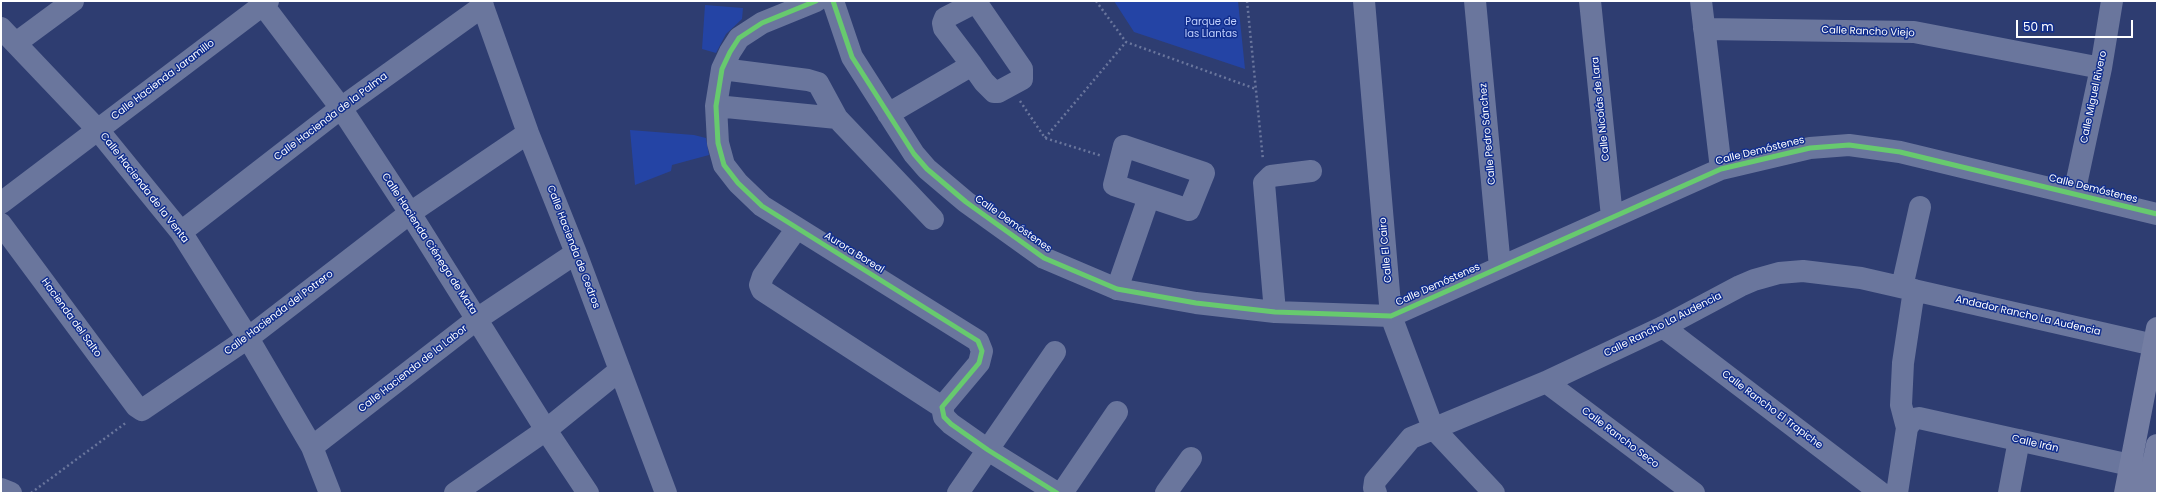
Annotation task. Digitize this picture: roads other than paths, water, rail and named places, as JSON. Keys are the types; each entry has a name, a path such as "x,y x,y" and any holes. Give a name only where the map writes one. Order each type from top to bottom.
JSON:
{"main road":[{"path":"2125,493 2156,336"},
{"path":"2148,493 2155,470 2157,445"}],"street":[{"path":"16,43 73,1"},
{"name":"Aurora Boreal","path":"816,1 785,12 748,31 734,44 722,69 716,106 718,143 729,174 762,206 978,341 982,351 979,363 942,407"},
{"name":"Calle Demóstenes","path":"833,1 852,57 914,154 927,169 966,202 1044,258 1117,289 1196,304 1275,312 1391,316 1721,169 1810,148 1849,145 1900,152 2157,214"},
{"name":"Calle El Cairo","path":"1364,1 1391,316 1433,428 1494,493"},
{"name":"Calle Pedro Sánchez","path":"1476,1 1500,267"},
{"name":"Calle Nicolás de Lara","path":"1590,1 1612,217"},
{"path":"1701,1 1721,169"},
{"name":"Calle Miguel Rivero","path":"2074,194 2101,68 2112,1"},
{"name":"Calle Hacienda Ciénega de Mata","path":"264,2 341,108 410,213 546,430 588,493"},
{"name":"Calle Hacienda Jaramillo","path":"1,203 264,2"},
{"path":"976,2 1022,69 1022,79 998,92 993,92 972,65 944,28 943,23 945,18 976,2"},
{"name":"Calle Hacienda de la Palma","path":"181,232 341,108 482,3"},
{"name":"Calle Hacienda de Cedros","path":"482,3 528,133 576,253 666,493"},
{"name":"Calle Hacienda de la Venta","path":"1,28 98,130 181,232 248,338 312,447 330,493"},
{"name":"Calle Rancho Viejo","path":"1704,29 1914,32 2101,68"},
{"path":"888,114 972,65"},
{"path":"722,69 808,80 818,83 837,118 933,219"},
{"path":"716,106 837,118"},
{"name":"Calle Hacienda del Potrero","path":"142,410 248,338 410,213 528,133"},
{"path":"1122,154 1204,173 1189,210 1148,196 1114,185 1122,154"},
{"path":"1275,312 1263,187 1265,180 1271,176 1311,171"},
{"path":"1117,289 1148,196"},
{"path":"1897,493 1910,424 1901,405 1908,289 1920,207"},
{"name":"Hacienda del Salto","path":"1,224 136,406 142,410"},
{"path":"797,228 763,276 761,283 762,290 942,407 947,421 988,450 1057,493"},
{"name":"Calle Hacienda de la Labor","path":"312,447 477,319 576,253"},
{"name":"Calle Rancho La Audencia","path":"1376,493 1374,488 1375,481 1411,438 1546,382 1663,327 1754,280 1778,273 1803,271 1833,273 1908,289"},
{"name":"Andador Rancho La Audencia","path":"1908,289 2156,336"},
{"name":"Calle Rancho El Trapiche","path":"1663,327 1881,493"},
{"path":"958,493 1054,352"},
{"path":"461,491 546,430 620,370"},
{"name":"Calle Rancho Seco","path":"1546,382 1694,493"},
{"path":"1062,493 1117,412"},
{"name":"Calle Irán","path":"1910,424 1924,419 2130,466 2155,470"},
{"path":"2009,493 2019,440"},
{"path":"1166,493 1191,458"},
{"path":"1,489 12,493"}],"park label":[{"name":"Parque de las Llantas","path":"1211,28"}]}
